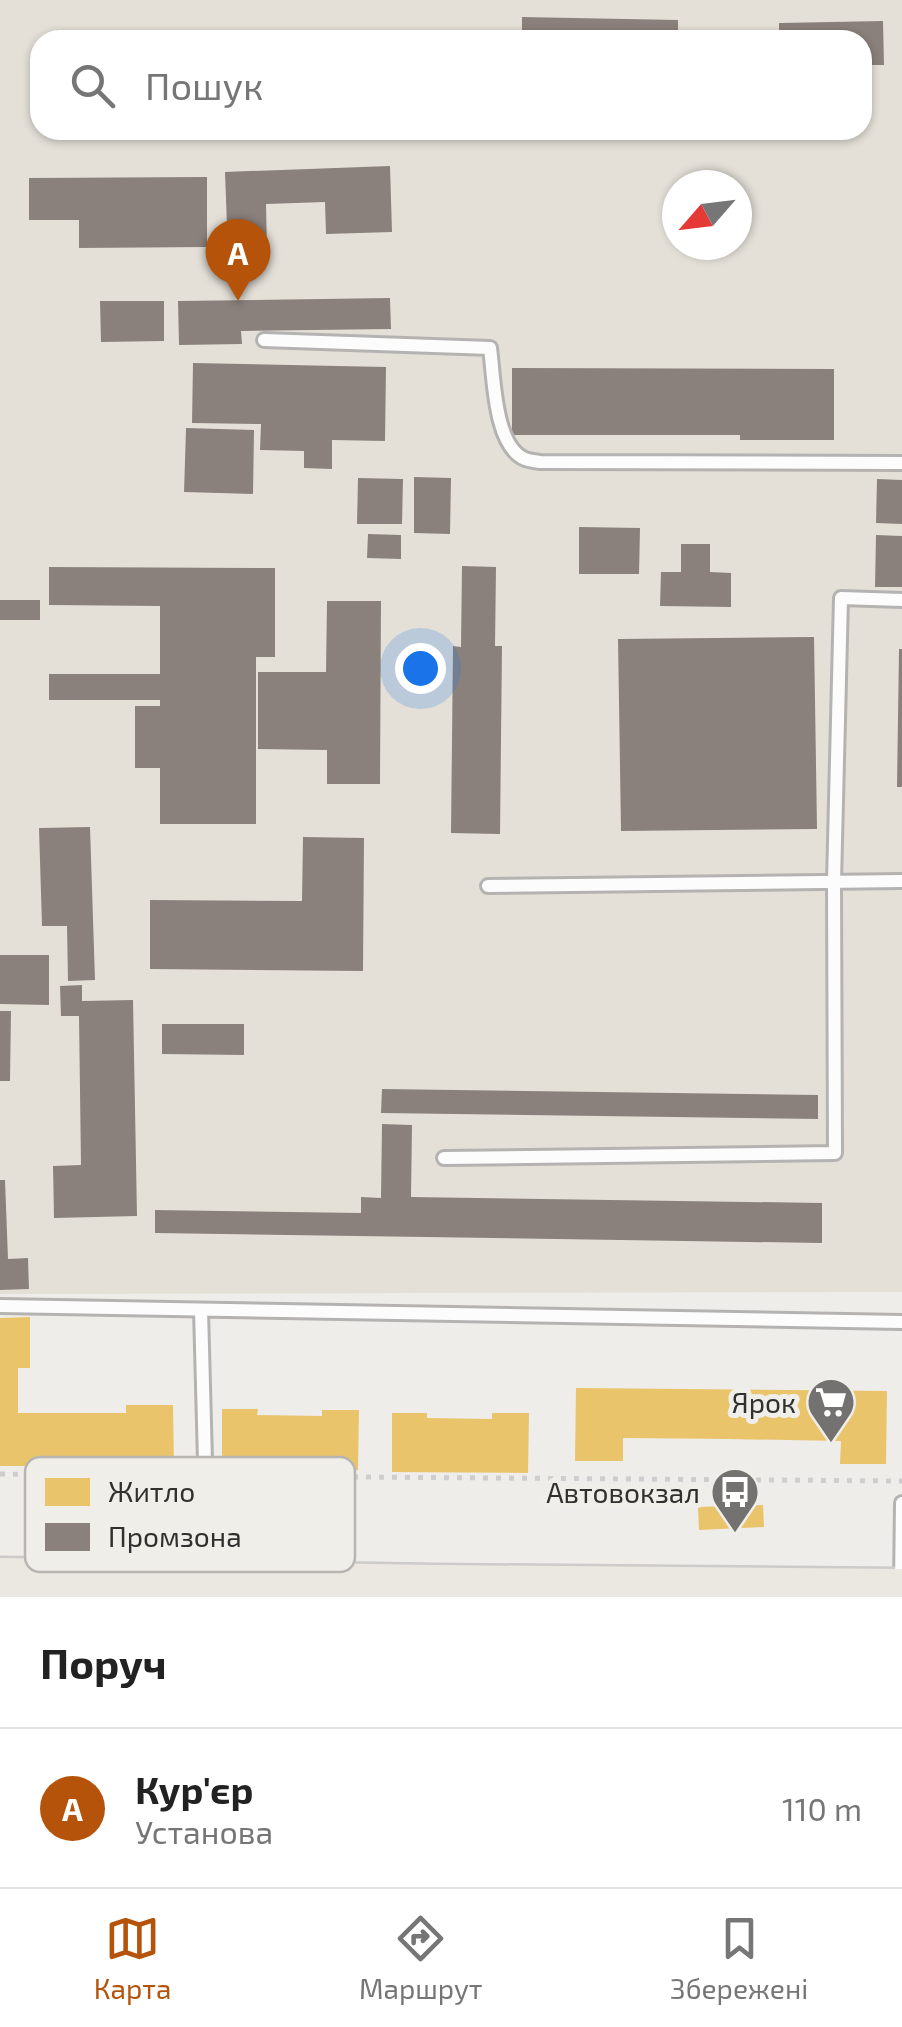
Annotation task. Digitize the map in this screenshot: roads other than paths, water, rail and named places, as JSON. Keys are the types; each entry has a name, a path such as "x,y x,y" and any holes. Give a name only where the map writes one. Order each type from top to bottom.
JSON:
{"main road":[{"path":"8,1584 208,1582 605,1592 901,1588"}],"lane":[{"path":"264,340 490,348 500,422 512,449 524,459 902,463"},
{"path":"444,1158 835,1153 834,882 841,598 902,600"},
{"path":"488,886 902,881"},
{"path":"0,1306 902,1322"},
{"path":"201,1310 205,1457"},
{"path":"901,1588 902,1503"},
{"path":"208,1572 208,1582"}],"place":[{"name":"Кур'єр","path":"238,301"},
{"name":"Ярок","path":"831,1444"},
{"name":"Автовокзал","path":"735,1534"}]}
